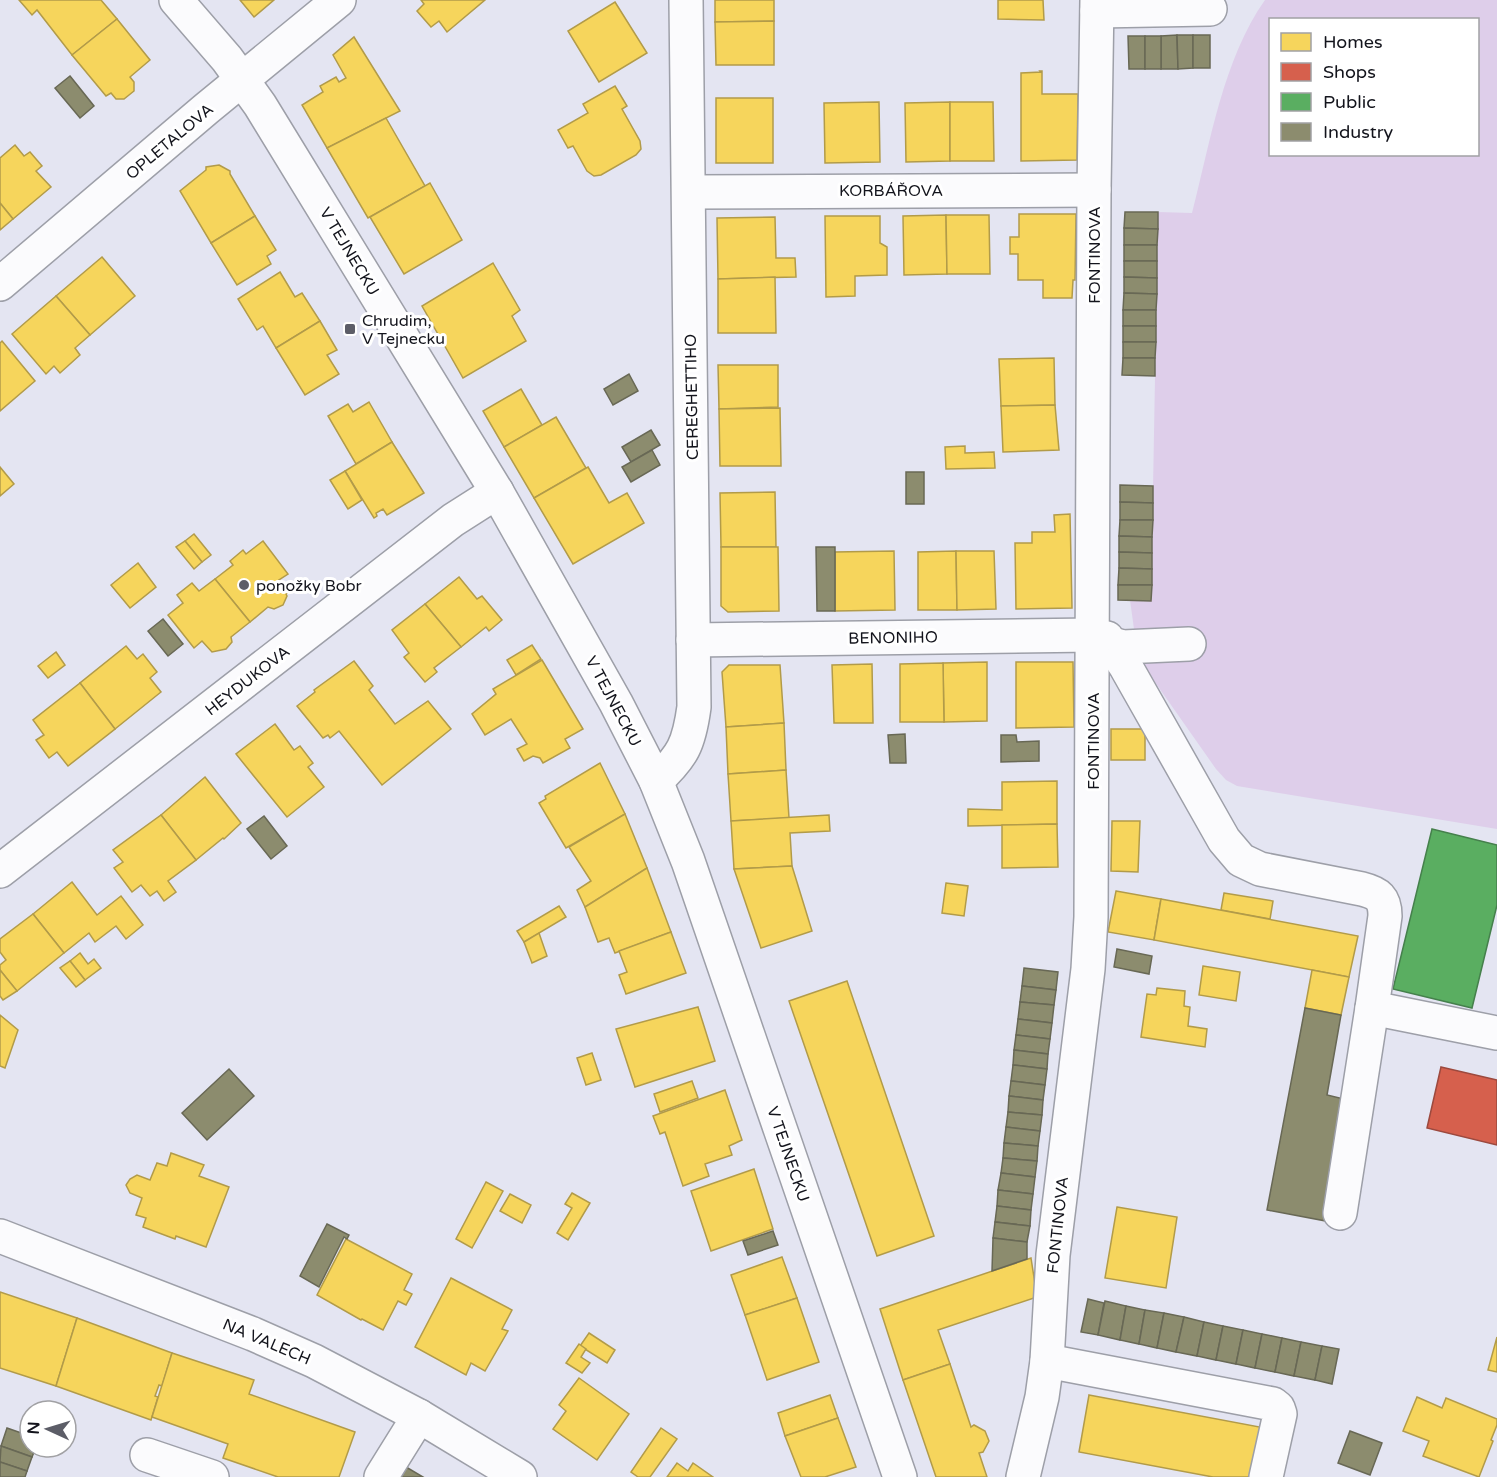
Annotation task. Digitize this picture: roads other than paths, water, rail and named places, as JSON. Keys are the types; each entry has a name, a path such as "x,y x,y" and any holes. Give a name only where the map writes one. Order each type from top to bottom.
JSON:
{"street":[{"name":"V TEJNECKU","path":"176,0 242,79 260,105 497,492 616,703 656,781 688,861 900,1477"},
{"name":"OPLETALOVA","path":"0,284 339,0"},
{"name":"CEREGHETTIHO","path":"656,781 681,755 691,727 694,706 686,0"},
{"path":"1097,5 1210,9"},
{"name":"FONTINOVA","path":"1023,1477 1042,1397 1047,1361 1053,1255 1090,945 1103,639 1094,190 1097,5"},
{"name":"KORBÁŘOVA","path":"688,192 1094,190"},
{"name":"HEYDUKOVA","path":"0,872 443,528 497,492"},
{"path":"1103,639 1224,840 1241,860 1271,873 1362,889 1382,897 1385,916 1340,1213"},
{"name":"BENONIHO","path":"693,640 1103,639 1123,647 1189,644"},
{"path":"1372,1008 1497,1033"},
{"name":"NA VALECH","path":"0,1236 278,1344 419,1416 520,1477"},
{"path":"1047,1361 1273,1404 1280,1414 1266,1477"},
{"path":"381,1477 419,1416"},
{"path":"147,1455 212,1477"}],"place":[{"name":"Chrudim, V Tejnecku","path":"350,329"},
{"name":"ponožky Bobr","path":"244,585"}]}
